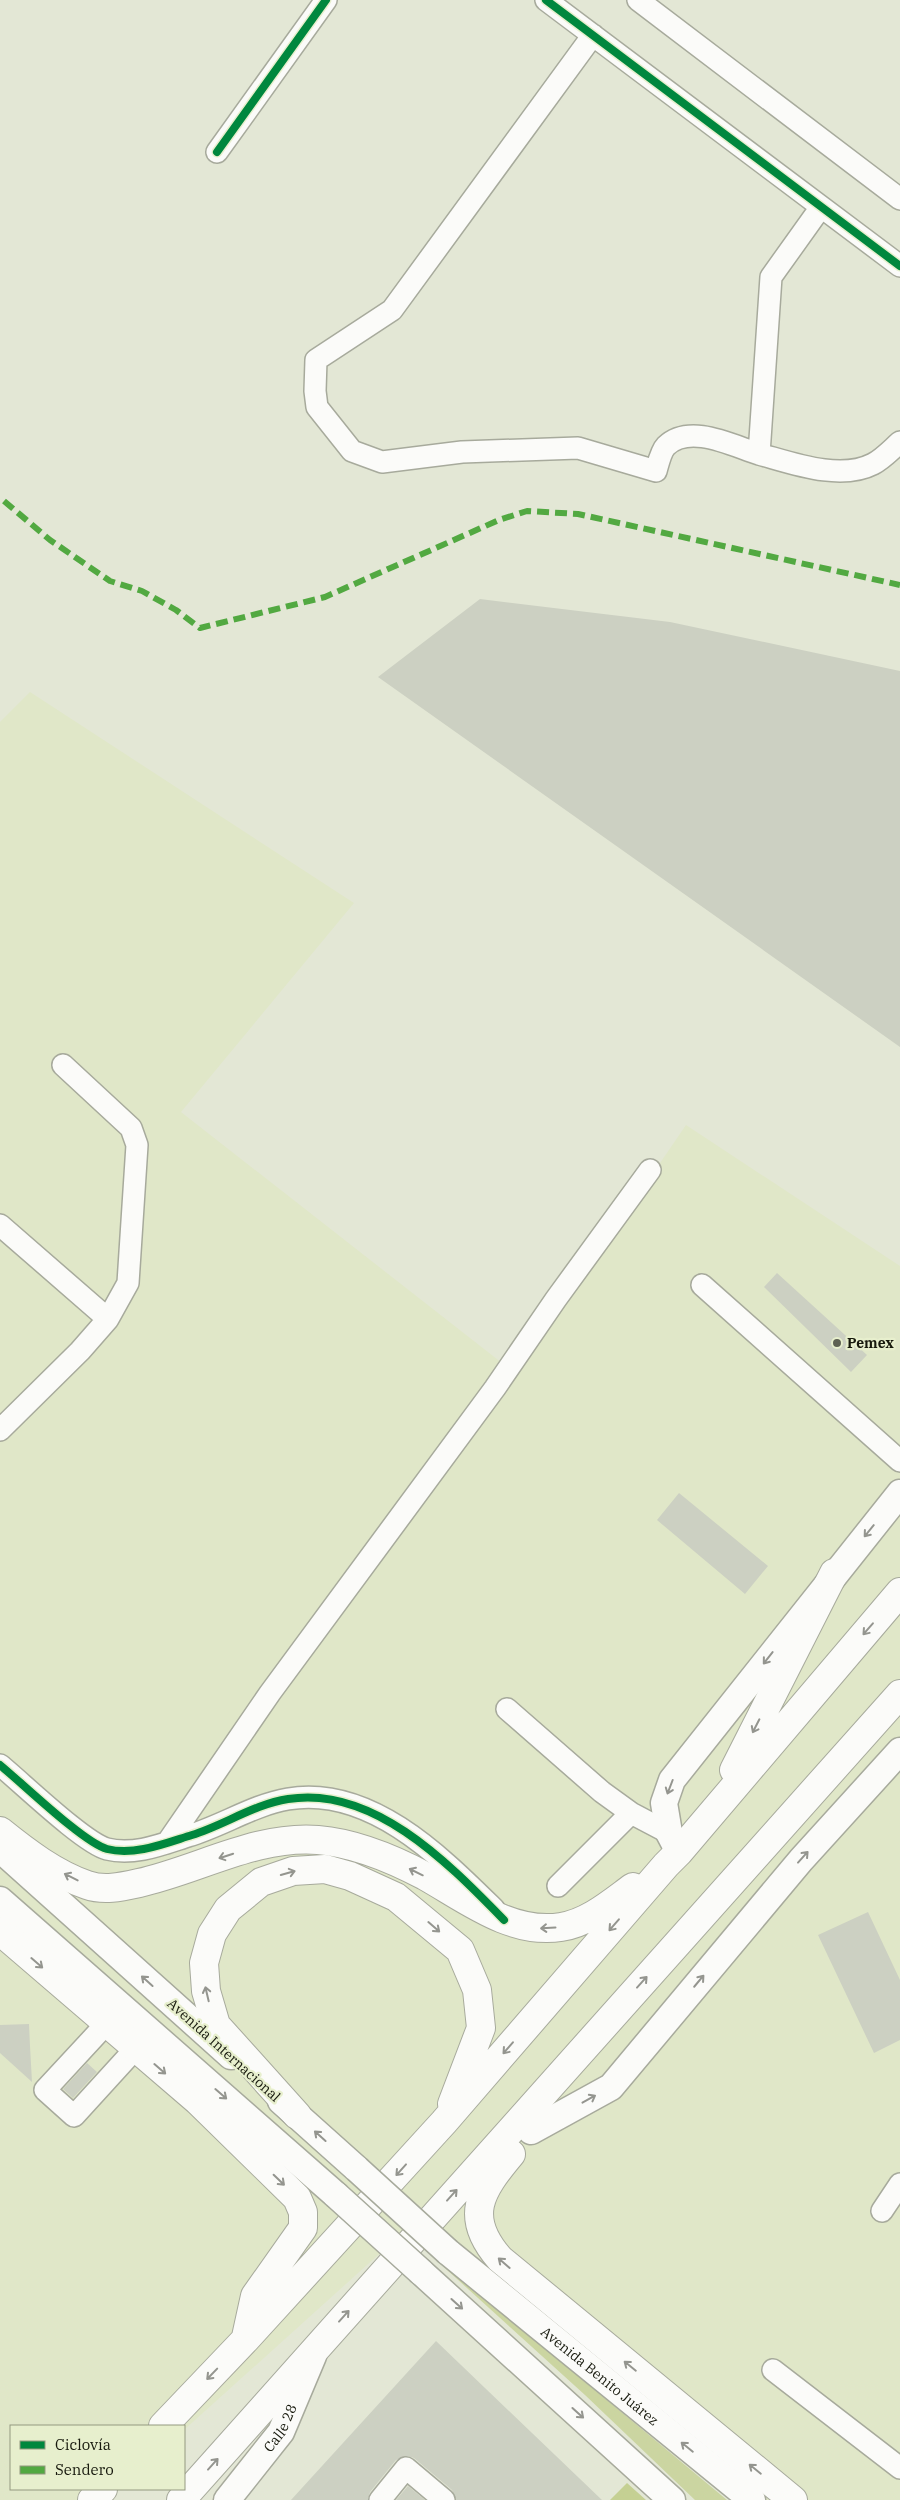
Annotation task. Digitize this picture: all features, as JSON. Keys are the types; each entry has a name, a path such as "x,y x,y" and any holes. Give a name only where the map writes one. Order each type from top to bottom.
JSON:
{"highway":[{"path":"714,1809 834,1573"},
{"path":"0,1832 34,1858 87,1885 112,1889 164,1878 254,1847 288,1840 319,1840 360,1848 390,1860 504,1920 540,1928 562,1927 579,1922 598,1911 671,1850 714,1809 900,1592"},
{"path":"180,2500 900,1694"},
{"path":"164,2425 246,2339 444,2122 671,1850"},
{"path":"297,2116 216,2026 206,1991 204,1963 212,1934 228,1909 261,1882 293,1871 325,1869 350,1876 396,1897 460,1950 477,1990 481,2028 444,2122"},
{"path":"0,1931 198,2101 297,2198 303,2212 303,2228 255,2296 246,2339"},
{"path":"615,2012 600,2048 491,2179 483,2192 478,2212 478,2223 490,2248 500,2259 793,2500"},
{"path":"92,2500 102,2490"}],"main road":[{"path":"671,1850 664,1803 672,1780 834,1573 900,1493"},
{"path":"531,2130 611,2087 801,1860 900,1751"},
{"name":"Avenida Internacional","path":"0,1849 448,2252"},
{"path":"0,1900 336,2195 672,2500"},
{"name":"Avenida Benito Juárez","path":"448,2252 752,2500"},
{"name":"Calle 28","path":"227,2500 281,2432 317,2347"}],"street":[{"path":"216,152 326,0"},
{"path":"546,0 900,266"},
{"path":"638,0 900,199"},
{"path":"593,35 392,310 316,360 314,391 317,407 352,451 382,462 462,452 578,448 656,471 665,447 679,437 694,434 759,454 825,471 853,469 872,464 900,442"},
{"path":"759,454 770,276 821,207"},
{"path":"0,1430 80,1351 108,1319 128,1283 137,1145 131,1128 63,1065"},
{"path":"167,1843 270,1693 495,1388 556,1299 650,1170"},
{"path":"0,1225 108,1319"},
{"path":"702,1285 900,1461"},
{"path":"507,1709 602,1792 631,1813 671,1850"},
{"path":"0,1765 90,1840 107,1849 144,1850 202,1832 287,1799 323,1798 366,1811 396,1826 457,1874 504,1920"},
{"path":"558,1886 631,1813"},
{"path":"106,2022 45,2090 74,2116 136,2048"},
{"path":"882,2211 900,2184"},
{"path":"772,2370 900,2468"},
{"path":"380,2500 406,2468 444,2500"}],"shaded area":[{"path":"30,692 354,903 181,1112 516,1374 686,1125 900,1266 900,2500 752,2500 418,2219 185,2429 185,2425 10,2425 10,2490 117,2490 105,2500 0,2500 0,722"}],"green space":[{"path":"439,2254 512,2321 727,2500 695,2500 585,2395 435,2259"},
{"path":"627,2483 646,2500 610,2500"}],"building":[{"path":"480,599 670,622 900,671 900,1047 378,677"},
{"path":"777,1273 867,1355 851,1372 764,1287"},
{"path":"679,1493 768,1566 745,1594 657,1520"},
{"path":"868,1912 900,1980 900,2040 874,2053 818,1935"},
{"path":"29,2024 32,2082 0,2053 0,2025"},
{"path":"87,2063 97,2072 73,2098 63,2089"},
{"path":"436,2341 602,2500 456,2500 452,2490 414,2458 408,2456 396,2460 370,2492 368,2500 291,2500"},
{"path":"408,2486 425,2500 396,2500"}],"marked path":[{"path":"4,501 50,540 110,581 142,591 176,610 200,628 325,597 499,520 527,511 578,514 900,585"}],"cycle path":[{"path":"217,152 326,0"},
{"path":"546,0 900,266"},
{"path":"0,1765 53,1812 84,1836 107,1849 118,1851 139,1850 161,1845 204,1831 264,1805 288,1799 320,1798 350,1804 380,1817 408,1834 435,1854 504,1920"}],"place":[{"name":"Pemex","path":"837,1343"}]}
